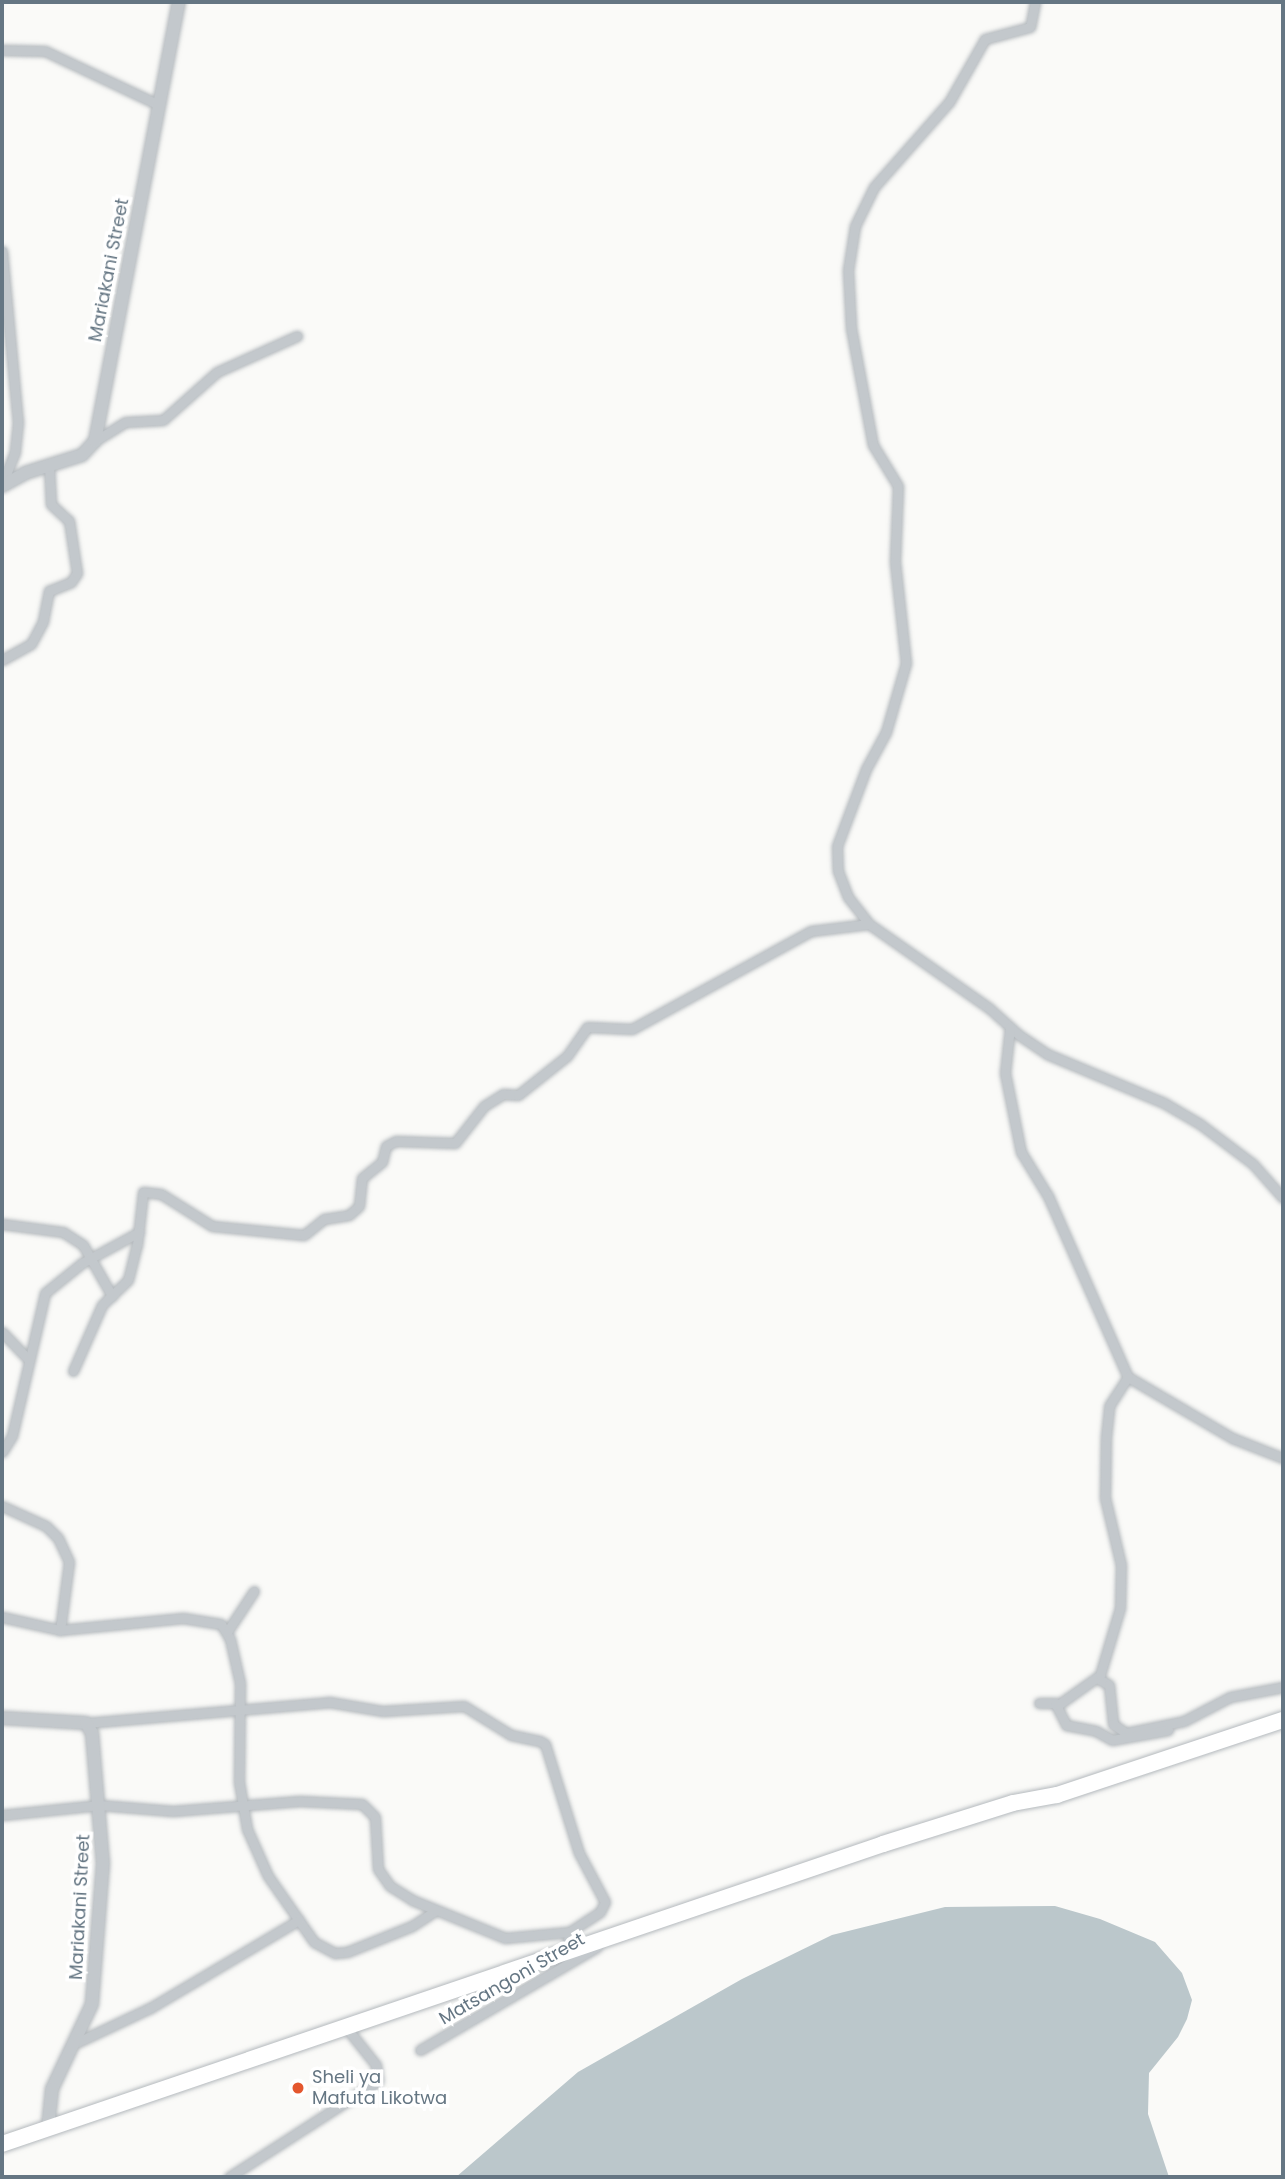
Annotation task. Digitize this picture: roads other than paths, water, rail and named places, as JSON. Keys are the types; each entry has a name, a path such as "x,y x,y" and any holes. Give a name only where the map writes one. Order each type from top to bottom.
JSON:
{"highway":[{"path":"2,2144 195,2081 344,2024 943,1824 1057,1795 1283,1720"}],"street":[{"name":"Mariakani Street","path":"95,441 179,2"},
{"path":"1035,2 1030,27 985,39 949,102 863,204 849,249 848,296 860,394 873,445 898,486 895,562 907,650 886,732 866,769 837,846 838,871 848,897 869,924 1047,1054 1164,1103 1200,1124 1253,1164 1283,1198"},
{"path":"2,50 45,51 159,105"},
{"path":"2,256 18,422 15,452 2,485"},
{"path":"2,485 82,455 95,441 125,422 163,420 217,372 297,336"},
{"path":"2,660 31,644 43,621 49,591 71,582 77,573 69,521 51,504 50,465"},
{"path":"73,1371 91,1324 128,1280 139,1232 141,1194 155,1191 205,1224 276,1236 304,1235 324,1219 349,1215 359,1206 362,1178 382,1162 386,1146 396,1141 456,1143 479,1110 499,1095 518,1095 567,1056 587,1027 632,1030 811,931 869,924"},
{"path":"1010,1027 1004,1073 1021,1152 1053,1206 1128,1377 1232,1438 1283,1458"},
{"path":"2,1224 63,1232 83,1245 112,1296"},
{"path":"2,1451 12,1437 28,1359 46,1293 90,1259 139,1232"},
{"path":"2,1332 28,1359"},
{"path":"1058,1705 1097,1678 1116,1626 1122,1588 1105,1499 1107,1421 1115,1391 1128,1377"},
{"path":"2,1506 46,1526 58,1538 69,1562 60,1630"},
{"path":"227,1632 254,1591"},
{"path":"2,1617 60,1630 203,1619 216,1621 227,1632 240,1683 243,1809 252,1844 268,1876 314,1942 335,1953 372,1944 435,1911"},
{"path":"1097,1678 1111,1689 1112,1719 1122,1732 1184,1721"},
{"path":"1039,1703 1051,1701 1058,1705 1066,1725 1118,1741 1167,1730 1230,1697 1283,1687"},
{"path":"2,1718 86,1723 239,1712 329,1702 383,1712 464,1706 510,1735 544,1742 576,1844 605,1902 600,1912 569,1932 505,1938 435,1911 384,1879 375,1859 375,1817 368,1806 312,1801 243,1809 173,1811 99,1805 2,1815"},
{"name":"Mariakani Street","path":"48,2127 52,2089 78,2042 93,1997 103,1863 92,1733 86,1723"},
{"path":"78,2042 150,2008 299,1920"},
{"path":"567,1950 569,1932"},
{"name":"Matsangoni Street","path":"420,2050 620,1934"},
{"path":"229,2177 378,2081 376,2065 344,2024"}],"place":[{"name":"Sheli ya Mafuta Likotwa","path":"298,2088"}]}
